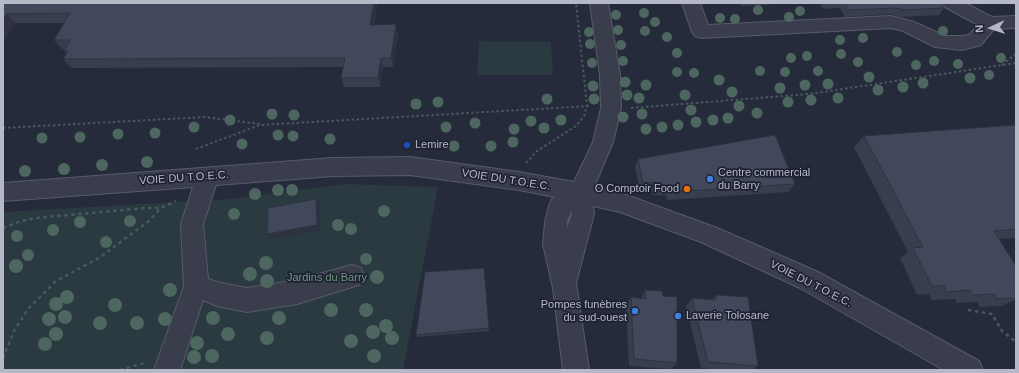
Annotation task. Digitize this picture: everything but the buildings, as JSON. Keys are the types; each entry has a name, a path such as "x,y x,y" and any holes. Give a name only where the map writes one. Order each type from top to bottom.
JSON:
{"street":[{"path":"576,370 565,288 573,246 583,214 580,193 602,142 611,108 610,75 599,3"},
{"path":"691,3 701,32 891,22 908,26 942,42 962,44 975,40 989,23"},
{"path":"951,3 989,23 1016,22"},
{"name":"VOIE DU T.O.E.C.","path":"3,192 333,167 410,166 519,181 621,203 709,235 803,278 970,370"},
{"path":"167,370 196,286 192,224 207,176"},
{"path":"196,286 217,294 247,300 297,292 352,276"}],"path":[{"path":"523,168 538,151 576,126 584,116 587,106 576,3"},
{"path":"1001,65 1016,54"},
{"path":"626,108 809,94 1016,63"},
{"path":"3,128 205,117 260,125 587,106"},
{"path":"196,149 260,125"},
{"path":"3,358 15,329 29,308 56,281 99,258 149,221 161,208 181,198"},
{"path":"3,228 21,221 36,218 145,208 161,208"},
{"path":"968,310 992,314 1002,331 1016,342"}],"green space":[{"path":"479,41 551,42 553,75 477,75"},
{"name":"Jardins du Barry","path":"346,184 438,187 403,370 3,370 3,212 230,199"}],"place":[{"name":"Lemire","path":"407,145"},
{"name":"Centre commercial du Barry","path":"710,179"},
{"name":"O Comptoir Food","path":"687,189"},
{"name":"Pompes funèbres du sud-ouest","path":"635,311"},
{"name":"Laverie Tolosane","path":"678,316"}]}
